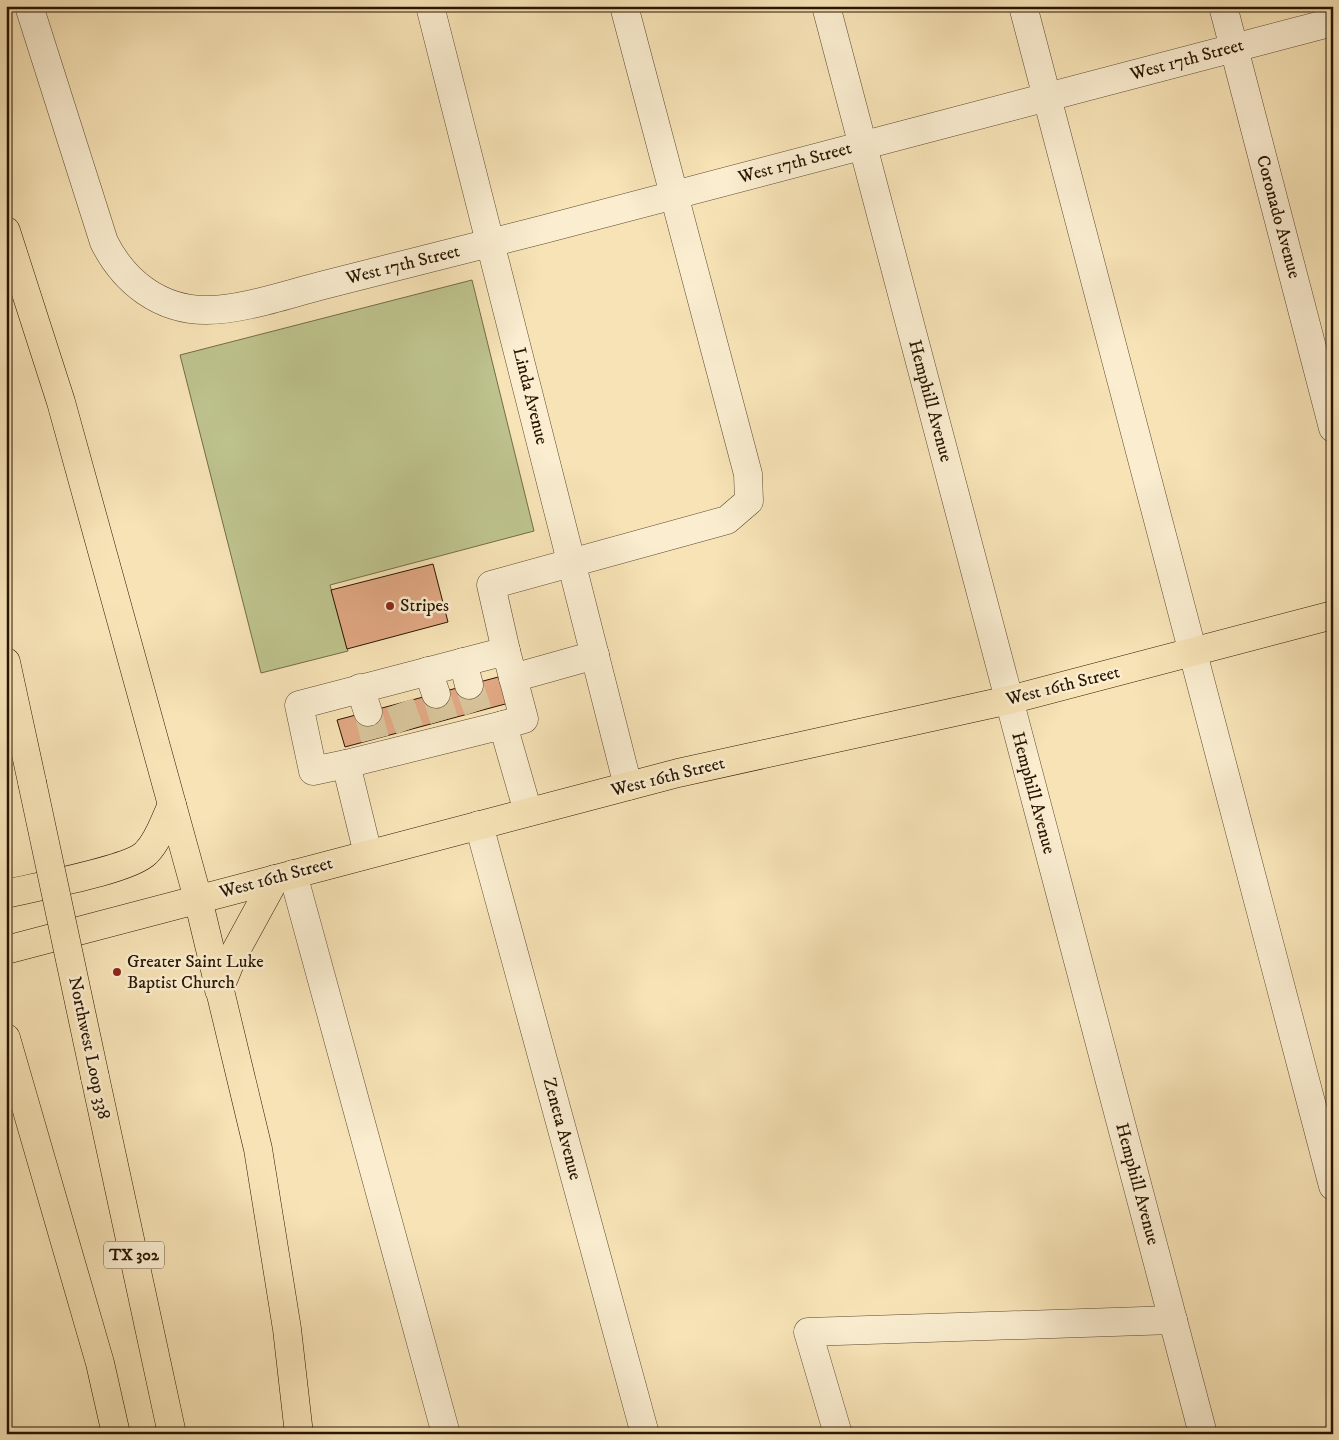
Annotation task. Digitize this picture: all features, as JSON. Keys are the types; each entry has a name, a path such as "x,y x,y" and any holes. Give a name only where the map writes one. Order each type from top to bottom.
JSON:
{"main road":[{"path":"6,231 61,402 198,899 258,1149 287,1329 299,1434"},
{"name":"West 16th Street","path":"6,950 628,786 1009,700 1333,615"},
{"name":"Northwest Loop 338","path":"6,662 172,1434"},
{"path":"6,894 126,865 146,854 155,841 172,805"},
{"path":"220,990 233,956 284,876"},
{"path":"6,1038 100,1363 116,1434"}],"street":[{"name":"West 17th Street","path":"29,6 104,242 123,272 153,297 190,309 209,310 257,302 491,243 1333,22"},
{"name":"Linda Avenue","path":"430,6 628,786"},
{"path":"506,651 466,673 396,692 364,700 299,705 314,771 346,764 377,748 447,729 488,722 524,719 491,585 728,520 749,501 748,474 624,6"},
{"name":"Hemphill Avenue","path":"826,6 1203,1434"},
{"path":"1023,6 1333,1186"},
{"name":"Coronado Avenue","path":"1222,6 1333,428"},
{"path":"513,678 595,655"},
{"path":"488,722 528,812"},
{"path":"346,764 368,854"},
{"name":"Zeneta Avenue","path":"479,825 645,1434"},
{"path":"284,876 446,1434"},
{"path":"838,1434 808,1332 1173,1320"}],"green space":[{"path":"472,280 534,531 330,585 348,651 261,673 180,355"}],"building":[{"name":"Stripes","path":"433,564 448,622 347,649 331,590"},
{"path":"502,676 509,703 345,747 337,720"}],"tunnel":[{"path":"469,685 478,711"},
{"path":"436,694 444,720"},
{"path":"400,703 410,730"},
{"path":"368,712 375,739"}],"place":[{"name":"Stripes","path":"390,606"},
{"name":"Greater Saint Luke Baptist Church","path":"117,972"}]}
